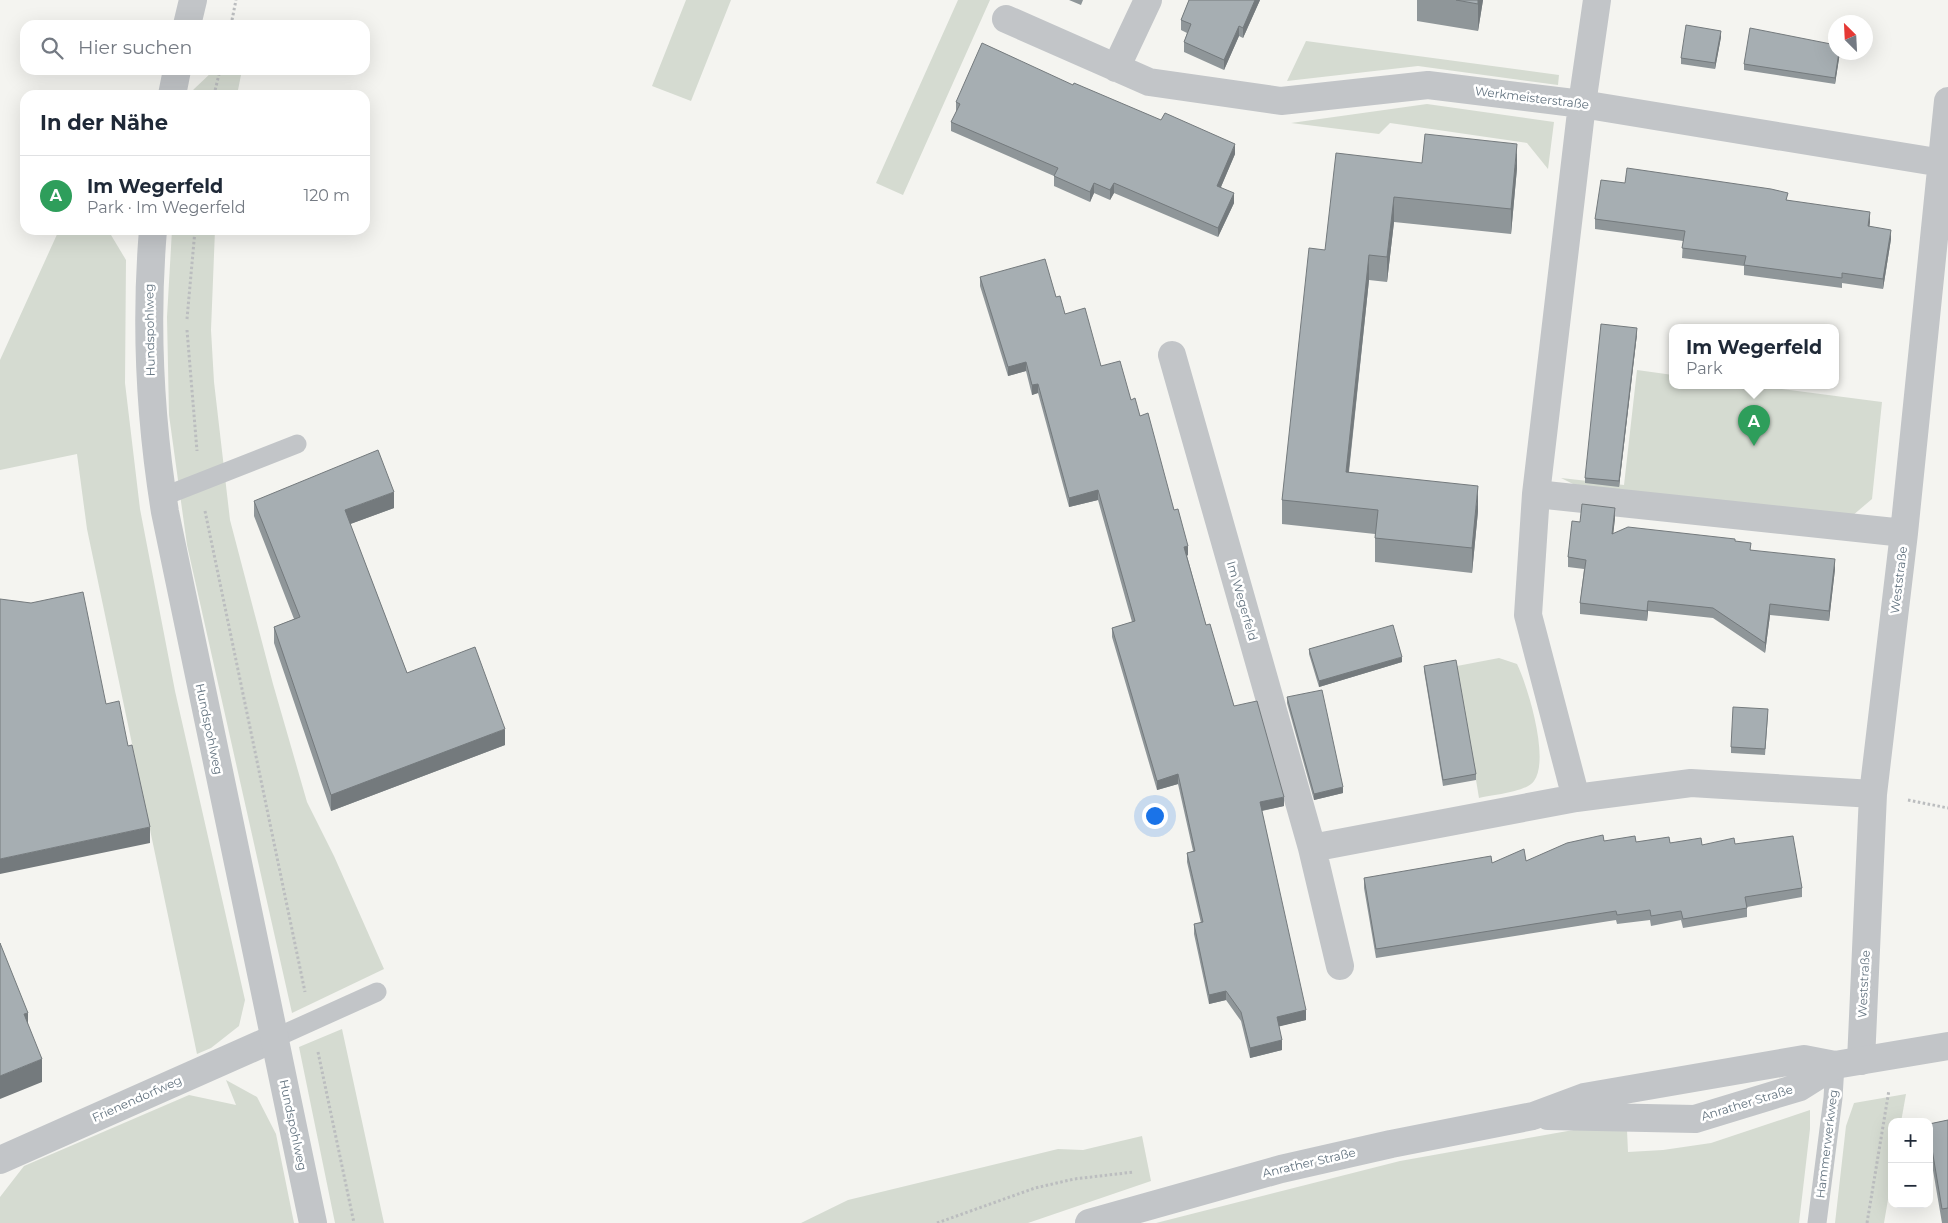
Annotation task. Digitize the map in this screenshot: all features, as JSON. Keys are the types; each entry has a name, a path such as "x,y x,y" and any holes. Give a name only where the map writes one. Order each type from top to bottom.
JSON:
{"street":[{"path":"188,20 193,0"},
{"path":"1116,68 1148,0"},
{"path":"1576,798 1528,615 1536,494 1582,104 1597,0"},
{"name":"Werkmeisterstraße","path":"1006,19 1148,82 1281,101 1428,85 1582,104 1945,164"},
{"path":"173,90 176,75"},
{"name":"Weststraße","path":"1848,1063 1873,794 1945,164 1948,101"},
{"name":"Hundspohlweg","path":"153,235 148,298 150,361 152,416 162,497 196,668 314,1223"},
{"name":"Im Wegerfeld","path":"1172,355 1312,848 1340,966"},
{"path":"1536,494 1904,533"},
{"path":"1312,848 1576,798 1691,783 1873,794"},
{"name":"Frienendorfweg","path":"0,1160 275,1038"},
{"name":"Anrather Straße","path":"1089,1223 1281,1169 1391,1144 1533,1116 1584,1097 1804,1059 1848,1063 1948,1046"},
{"name":"Anrather Straße","path":"1533,1116 1695,1119 1800,1087 1848,1063"}],"lane":[{"path":"162,497 297,444"},
{"path":"275,1038 376,992"},
{"name":"Hammerwerkweg","path":"1818,1223 1833,1098 1848,1063"}],"path":[{"path":"232,20 236,0"},
{"path":"215,90 219,75"},
{"path":"194,235 186,325 199,482 354,1223"},
{"path":"1867,1223 1894,1055"}],"shaded area":[{"path":"686,0 731,0 691,101 652,86"},
{"path":"958,0 990,0 903,195 876,183"},
{"path":"1306,41 1559,75 1558,85 1418,66 1287,81"},
{"path":"209,75 241,75 238,90 193,90"},
{"path":"1427,104 1554,122 1548,169 1527,143 1390,123 1379,134 1291,123"},
{"path":"57,235 111,235 126,260 125,383 140,509 175,691 245,1000 239,1026 211,1048 197,1054 87,529 77,454 0,470 0,360"},
{"path":"172,235 215,235 211,330 214,382 230,520 273,684 307,802 334,856 384,969 292,1013 187,545 169,415 167,317"},
{"path":"1637,370 1669,374 1669,389 1782,389 1882,402 1872,499 1852,516 1579,487 1561,478 1624,485"},
{"path":"1499,658 1517,664 1527,689 1539,740 1540,757 1538,771 1534,781 1524,788 1479,798 1457,666"},
{"path":"342,1029 384,1223 335,1223 299,1047"},
{"path":"226,1080 257,1097 276,1134 294,1223 0,1223 0,1197 24,1166 189,1095 236,1105"},
{"path":"1906,1094 1902,1118 1888,1118 1888,1200 1884,1223 1835,1223 1846,1126 1854,1103"},
{"path":"1810,1110 1810,1129 1799,1223 1156,1223 1400,1161 1579,1129 1627,1130 1628,1152 1663,1150 1711,1143"},
{"path":"1142,1136 1151,1181 1028,1223 801,1223 848,1200 1058,1149 1083,1150"}],"building":[{"path":"1189,0 1255,0 1243,28 1239,26 1224,60 1184,42 1191,24 1181,20"},
{"path":"1456,0 1478,0 1478,4"},
{"path":"1686,25 1721,31 1715,63 1681,58"},
{"path":"1750,28 1828,43 1828,60 1838,60 1835,78 1744,64"},
{"path":"982,43 1073,85 1074,83 1161,120 1165,113 1235,144 1217,186 1234,193 1218,228 1114,183 1110,190 1094,183 1090,192 1054,176 1058,168 951,122 960,104 956,102"},
{"path":"1425,134 1517,144 1511,209 1394,197 1387,257 1369,255 1346,472 1478,486 1472,548 1375,538 1378,510 1282,500 1309,248 1325,250 1336,153 1422,163"},
{"path":"1627,168 1771,189 1788,193 1786,200 1870,212 1868,226 1891,230 1883,279 1842,273 1842,278 1744,265 1746,256 1682,248 1685,231 1595,219 1601,180 1625,183"},
{"path":"1045,259 1056,297 1060,296 1065,314 1085,308 1101,366 1120,361 1131,400 1135,398 1140,416 1148,413 1174,510 1178,509 1188,546 1184,547 1206,625 1210,624 1234,706 1257,701 1284,797 1260,802 1306,1010 1277,1017 1282,1040 1250,1048 1241,1012 1226,991 1209,995 1194,924 1203,922 1187,853 1195,851 1178,774 1157,781 1112,628 1135,621 1098,490 1069,498 1038,384 1032,385 1026,362 1008,367 980,277"},
{"path":"1601,324 1637,328 1619,481 1585,478"},
{"path":"378,450 394,492 345,510 407,673 475,647 505,729 331,795 274,627 300,617 254,501"},
{"path":"1582,504 1615,508 1612,534 1628,527 1735,539 1735,541 1751,543 1750,550 1835,559 1829,611 1770,604 1765,643 1713,608 1648,601 1647,611 1580,603 1586,560 1568,557 1572,521 1580,522"},
{"path":"83,592 106,704 119,701 128,746 132,745 150,827 0,859 0,599 31,603"},
{"path":"1393,625 1402,657 1319,681 1309,649"},
{"path":"1456,660 1476,774 1443,780 1424,666"},
{"path":"1322,690 1343,787 1314,794 1287,697"},
{"path":"1733,707 1768,709 1765,749 1731,747"},
{"path":"1603,835 1604,841 1635,836 1636,842 1669,837 1670,843 1701,838 1702,845 1734,838 1735,844 1793,836 1802,888 1745,897 1747,908 1683,919 1681,911 1651,916 1650,910 1617,915 1616,911 1376,949 1364,878 1491,856 1492,863 1524,849 1526,861 1567,843"},
{"path":"0,943 28,1013 24,1014 42,1059 0,1076"},
{"path":"1948,1120 1948,1208 1942,1209 1933,1155 1933,1123"}],"place":[{"name":"Im Wegerfeld","path":"1754,446"}]}
